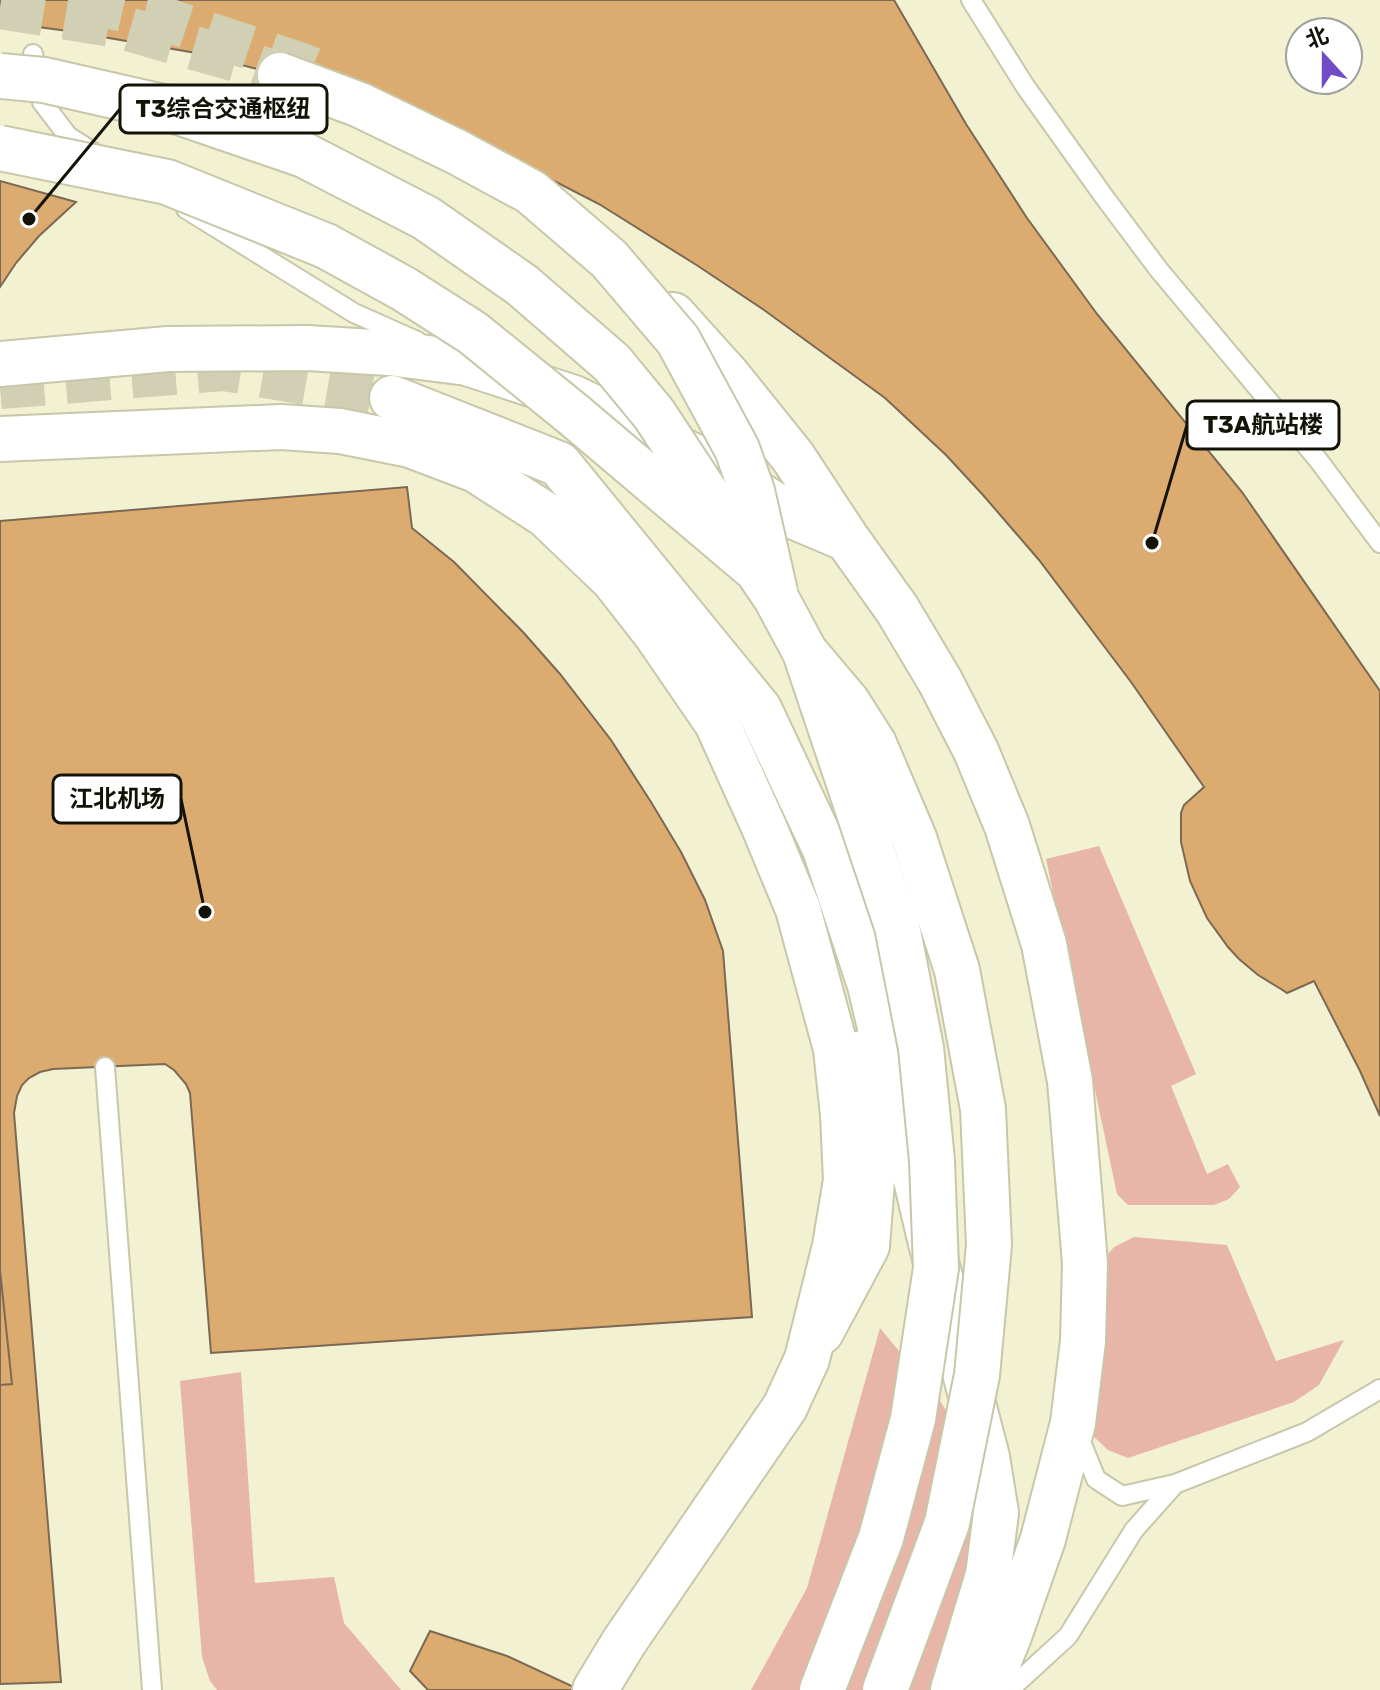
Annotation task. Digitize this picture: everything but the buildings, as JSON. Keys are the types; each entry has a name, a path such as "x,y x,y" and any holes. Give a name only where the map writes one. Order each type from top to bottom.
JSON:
{"main road":[{"path":"16,65 44,80 167,108 304,155 426,218 522,285 612,363 654,414 766,584 805,652 848,703 874,744 914,838 957,970 983,1109 989,1245 977,1375 947,1523 885,1690"},
{"path":"280,75 360,105 531,192 609,259 678,340 737,449 752,491 766,584"},
{"path":"432,124 606,241 728,376 793,457 897,609 940,681 976,751 1007,826 1044,944 1070,1081 1085,1263 1083,1341 1073,1423 1043,1539 987,1690"},
{"path":"0,148 167,182 326,246 404,289 473,333 574,415 766,584"},
{"path":"0,364 168,349 307,348 389,353 467,363 574,398 720,469 790,515 847,539"},
{"path":"392,398 559,464 759,709 825,849 870,985 930,1239 987,1457 996,1513 988,1575 953,1690"},
{"path":"0,439 281,427 340,431 410,445 476,470 546,515 613,579 656,634 717,723 798,909 836,1049 846,1180 835,1246 807,1359"},
{"path":"805,652 897,926 921,1048 932,1161 936,1268 913,1419 881,1538 822,1690"},
{"path":"595,1690 624,1642 785,1407 867,1246 872,1181 869,1105 853,997 825,849"}],"lane":[{"path":"971,0 1025,86 1114,210 1178,293 1319,461 1380,543"},
{"path":"16,65 68,136 354,313 467,363"},
{"path":"105,1067 152,1690"},
{"path":"1073,1423 1096,1479 1122,1496 1175,1484 1307,1432 1380,1389"},
{"path":"1009,1690 1068,1636 1134,1530 1175,1484"}],"shaded area":[{"path":"1099,846 1196,1074 1171,1086 1207,1174 1228,1164 1240,1187 1229,1199 1214,1205 1128,1205 1117,1194 1046,859"},
{"path":"1134,1237 1227,1245 1276,1361 1344,1340 1319,1385 1294,1402 1128,1458 1108,1450 1092,1435 1102,1280 1108,1254 1114,1247"},
{"path":"880,1328 940,1401 971,1450 984,1504 967,1577 930,1690 751,1690 807,1588"},
{"path":"241,1372 255,1583 334,1577 344,1623 401,1690 217,1690 210,1681 202,1657 180,1381"}],"tunnel":[{"path":"80,0 167,20 328,76"},
{"path":"0,7 117,26 280,75"},
{"path":"0,387 224,369 392,398"}],"place":[{"name":"T3综合交通枢纽","path":"29,219"},
{"name":"T3A航站楼","path":"1152,543"},
{"name":"江北机场","path":"205,912"}]}
